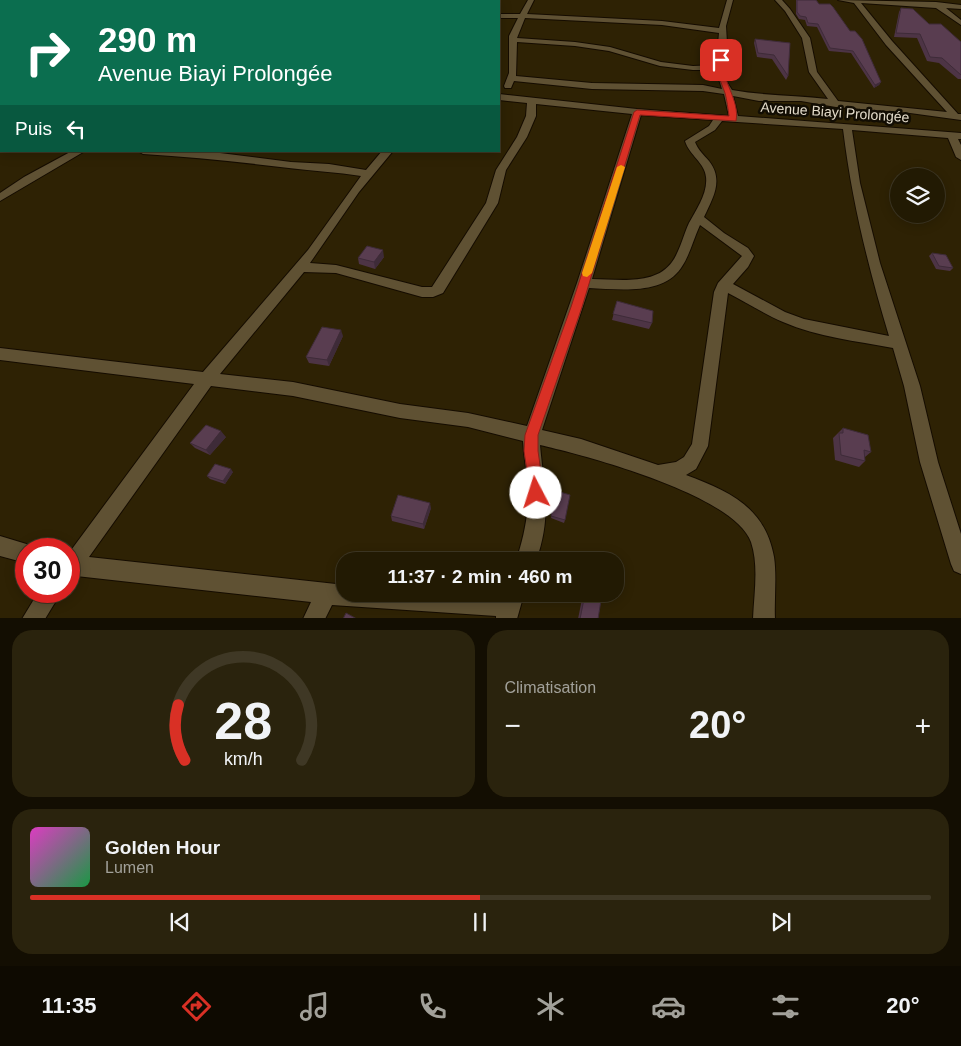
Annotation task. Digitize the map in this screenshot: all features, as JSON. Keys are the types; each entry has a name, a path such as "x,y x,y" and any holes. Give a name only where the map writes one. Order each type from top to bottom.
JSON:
{"street":[{"path":"500,97 512,78 513,40 518,23 523,18 531,0"},
{"path":"584,283 641,284 656,280 673,269 682,255 687,238 698,218 712,182 711,171 693,150 690,141 726,118 728,92 723,82 720,67 723,43 722,31 730,0"},
{"path":"778,0 788,10 806,38 813,72 836,104"},
{"path":"841,0 934,3 961,7"},
{"path":"856,1 889,43 958,117"},
{"path":"934,3 961,23"},
{"path":"500,16 523,18 568,17 669,23 722,31"},
{"path":"513,40 610,49 651,62 693,68 720,67"},
{"path":"693,68 723,82"},
{"path":"512,78 592,86 662,88 680,86 759,98 801,98 836,104 910,110 958,117"},
{"name":"Avenue Biayi Prolongée","path":"500,97 637,112 956,135"},
{"path":"299,267 336,269 422,292 438,290 492,203 501,170 522,137 531,116 532,100"},
{"path":"529,552 537,507 532,435 584,283 637,112"},
{"path":"847,126 862,212 874,263 912,386 929,462 961,564"},
{"path":"956,135 961,157"},
{"path":"0,198 28,179 78,152"},
{"path":"158,152 220,156 291,166 329,167 368,174"},
{"path":"80,553 207,379 339,217 368,174 387,152"},
{"path":"658,473 679,470 690,463 700,446 715,324 724,286 733,273 746,261 748,256 744,251 720,236 698,218"},
{"path":"724,286 754,299 790,320 808,326 899,343"},
{"path":"0,354 293,389 400,411 468,420 581,447 658,473 725,501 751,521 760,537 764,557 764,618"},
{"path":"0,546 15,550"},
{"path":"80,568 327,594 510,606"},
{"path":"313,618 327,594"},
{"path":"32,618 43,603"}],"building":[{"path":"797,0 816,0 819,4 830,4 850,31 855,31 862,39 881,82 875,85 853,51 830,48 818,24 808,23 806,17 800,16 797,12"},
{"path":"901,8 913,9 929,24 941,24 961,42 961,75 942,58 930,57 920,34 896,33"},
{"path":"755,39 790,43 788,76 774,55 758,53"},
{"path":"367,246 383,250 374,262 358,258"},
{"path":"932,253 946,255 953,268 939,266"},
{"path":"617,301 653,311 652,323 613,314"},
{"path":"322,327 341,330 327,360 306,357"},
{"path":"206,425 221,431 206,450 190,443"},
{"path":"843,428 868,435 871,452 864,450 865,461 841,455 839,433 843,433"},
{"path":"215,464 231,469 223,481 207,476"},
{"path":"557,491 570,495 565,520 551,516"},
{"path":"398,495 430,503 423,524 391,516"},
{"path":"583,602 601,602 598,618 580,618"},
{"path":"346,613 355,618 344,618"}],"slow traffic":[{"path":"587,273 621,167"}],"route":[{"path":"536,493 536,479 531,451 532,435 577,307 637,112 734,119 728,92 723,82 720,67 721,60"}]}
